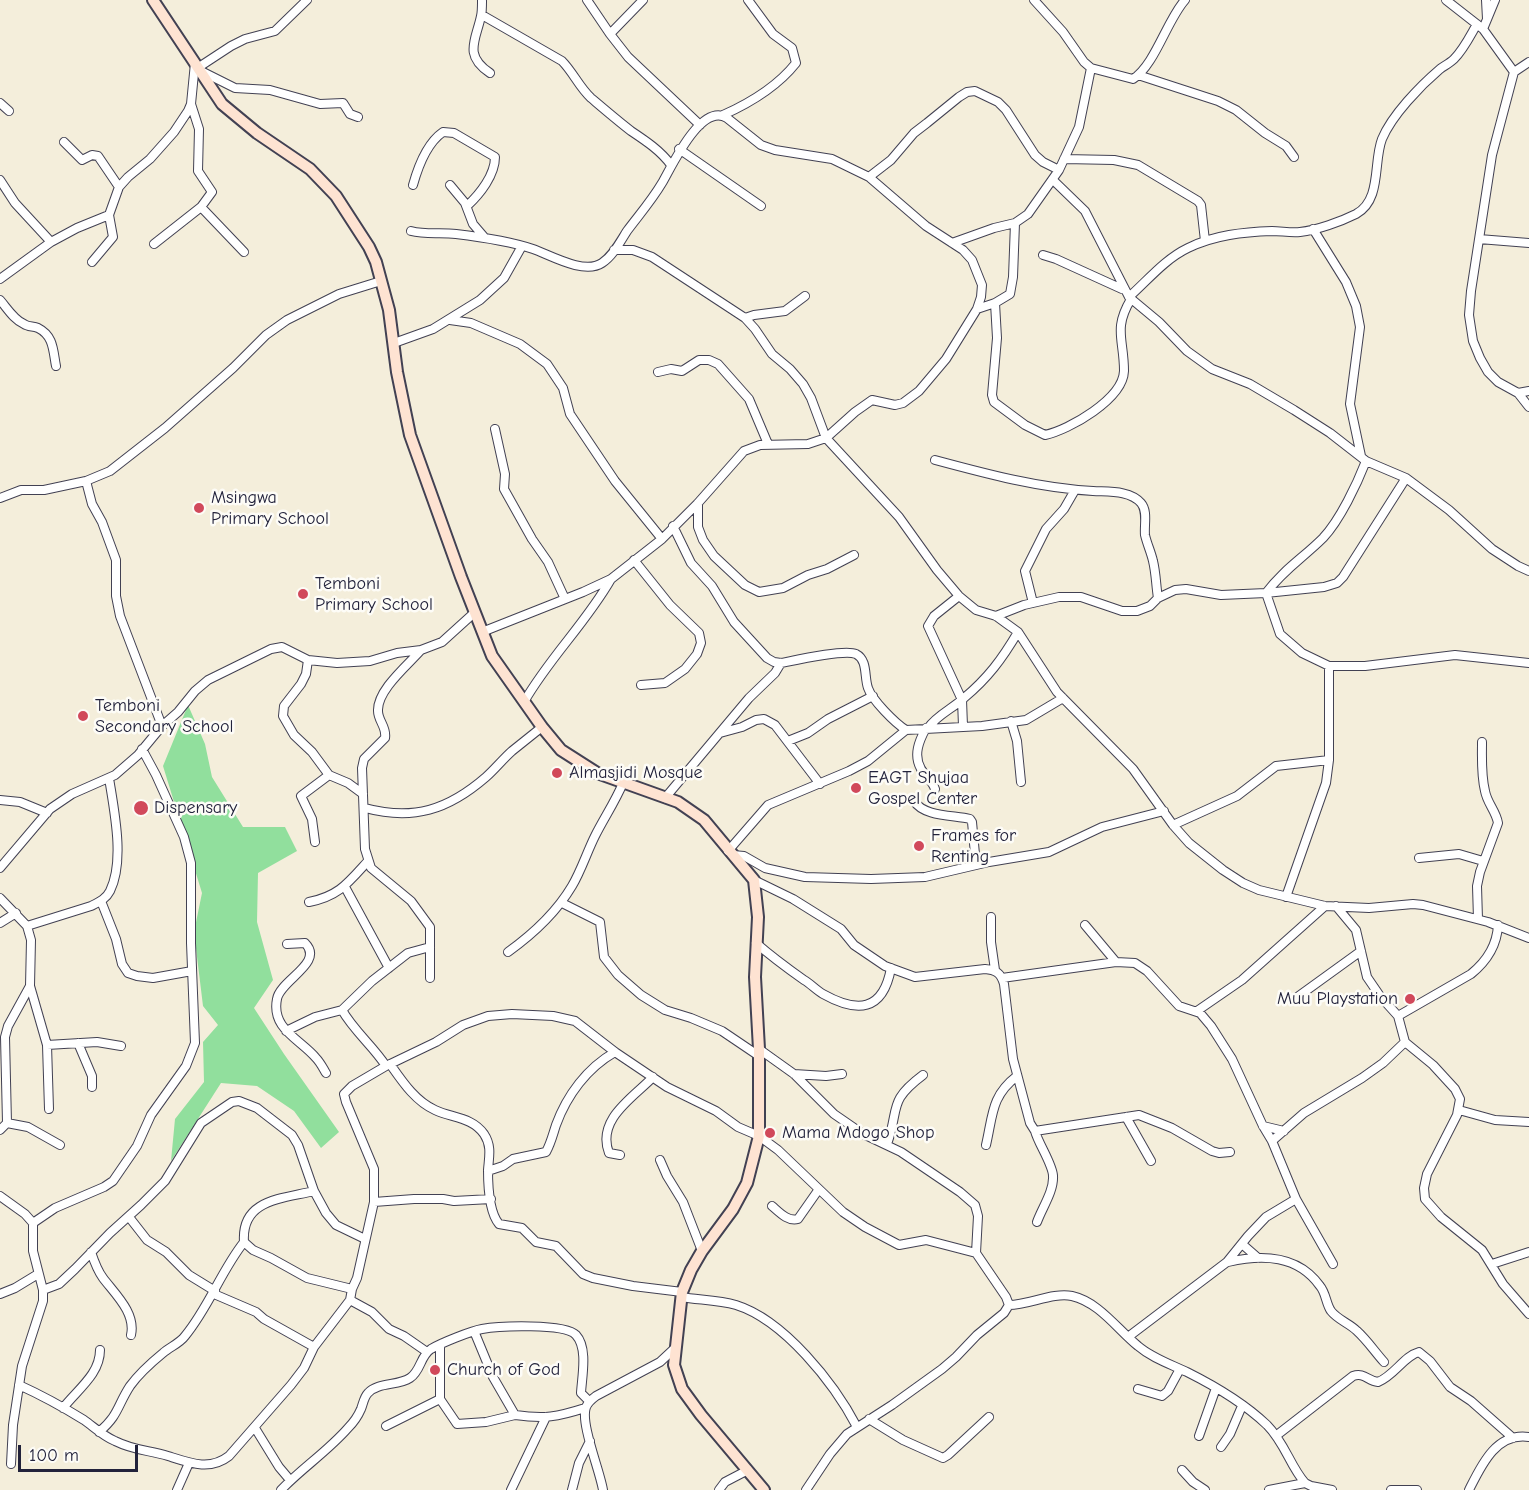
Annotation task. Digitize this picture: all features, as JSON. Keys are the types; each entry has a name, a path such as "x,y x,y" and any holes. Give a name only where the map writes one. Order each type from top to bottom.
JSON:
{"street":[{"path":"153,0 222,104 234,116 301,161 322,181 347,211 369,247 376,261 389,310 398,382 410,435 474,613 492,656 542,728 561,750 597,773 678,802 704,820 754,880 793,899 841,929 854,945 891,968 915,978 985,969 995,970"},
{"path":"92,262 113,237 109,215 119,187 150,159 174,132 191,104 198,67 245,39 275,31 307,0"},
{"path":"586,0 610,34 642,71 700,125"},
{"path":"610,34 643,0"},
{"path":"411,231 421,234 457,234 522,246 582,267 601,264 615,250 649,203 679,149 700,125 709,118 740,108 770,88 796,63 792,48 773,34 748,0"},
{"path":"1034,0 1091,68 1133,79 1156,49 1185,0"},
{"path":"1446,0 1480,27 1514,72"},
{"path":"1486,0 1487,21"},
{"path":"995,303 997,338 992,395 994,402 1025,425 1045,435 1080,421 1118,387 1124,373 1120,324 1128,295 1161,266 1188,248 1243,233 1313,230 1356,214 1370,198 1375,183 1382,140 1395,118 1439,70 1453,60 1487,21 1496,0"},
{"path":"482,2 482,15 472,45 480,64 490,73"},
{"path":"482,15 561,61 590,97 646,141 671,165"},
{"path":"1529,62 1514,72 1492,154 1469,315 1473,341 1479,358 1488,372 1498,382 1518,393 1529,407"},
{"path":"198,67 235,88 270,90 320,104 343,103 350,114 358,117"},
{"path":"952,243 1015,222 1028,214 1059,170 1079,127 1091,68"},
{"path":"1138,75 1218,101 1236,110 1286,146 1294,157"},
{"path":"869,177 902,150 921,128 959,97 975,91 998,102 1012,117 1016,128 1035,155 1059,170"},
{"path":"0,103 9,111"},
{"path":"154,243 201,207 212,192 198,171 198,129 191,104"},
{"path":"482,632 611,579 662,539 744,451 760,445 808,444 826,438 872,400 895,405 903,403 919,391 946,359 977,309 982,285 972,260 963,250 926,226 869,177 832,159 775,150 761,145 723,115"},
{"path":"413,185 417,171 435,137 443,132 454,133 495,157 484,188 467,206"},
{"path":"64,142 82,160 92,155 98,156 119,187"},
{"path":"679,149 762,206"},
{"path":"1064,159 1114,160 1138,165 1198,201 1201,205 1205,242"},
{"path":"0,180 19,209 51,242"},
{"path":"1053,180 1085,211 1128,295"},
{"path":"450,185 467,206 473,224 486,239"},
{"path":"201,207 244,252"},
{"path":"0,279 51,242 109,215"},
{"path":"977,309 995,303 1010,294 1015,222"},
{"path":"1266,593 1279,575 1330,529 1357,483 1364,458 1350,405 1360,327 1356,306 1346,282 1313,230"},
{"path":"1479,239 1529,243"},
{"path":"394,344 434,329 480,300 504,278 522,246"},
{"path":"615,250 633,250 652,257 745,318 772,354 803,384 812,398 826,438 898,517 959,596 976,610 996,616 1018,632 1042,672 1063,698 1133,770 1189,843 1243,884 1324,906 1369,908 1413,904 1478,919 1529,938"},
{"path":"1043,255 1106,281 1128,295 1201,362 1221,374 1250,384 1330,433 1364,458 1406,478 1449,510 1492,549 1529,571"},
{"path":"0,498 21,490 44,490 86,481 110,471 165,428 234,369 266,335 287,320 339,294 381,281"},
{"path":"745,318 785,311 805,296"},
{"path":"0,300 18,321 25,326 41,330 48,337 55,351 56,366"},
{"path":"450,320 471,323 520,344 547,364 563,388 570,414 615,481 662,539"},
{"path":"658,372 671,369 682,371 699,360 708,360 718,364 749,399 768,444"},
{"path":"1518,393 1529,391"},
{"path":"495,429 505,474 504,489 532,539 548,562 565,599"},
{"path":"935,460 1023,483 1128,495 1142,504 1145,513 1145,535 1154,563 1158,598"},
{"path":"996,616 1059,597 1081,597 1122,611 1137,611 1176,590 1186,589 1221,595 1324,587 1337,583 1359,553 1406,478"},
{"path":"86,481 92,504 102,522 116,560 116,597 120,616 162,726"},
{"path":"1033,603 1025,571 1046,529 1064,509 1075,490"},
{"path":"698,503 698,527 703,540 714,556 745,585 759,592 783,588 854,555"},
{"path":"673,526 691,563 712,586 734,622 767,658 782,663 840,652 854,652 861,657 866,669 868,689 906,730"},
{"path":"634,560 670,605 699,633 701,643 697,654 686,669 679,674 665,683 642,685"},
{"path":"524,702 537,678 570,640 611,579"},
{"path":"1266,593 1280,634 1302,652 1329,666 1365,666 1455,655 1529,663"},
{"path":"959,596 934,616 928,626 962,700 963,726"},
{"path":"0,868 46,813 72,794 109,778 125,767 195,691 208,680 271,649 282,647 309,660 337,663 370,661 397,652 421,650 441,642 474,613"},
{"path":"935,789 917,758 917,744 932,722 962,700 997,667 1018,632"},
{"path":"421,650 383,692 377,713 386,733 383,742 364,759 361,780 365,808 365,849 368,861 376,873 401,891 430,927 430,978"},
{"path":"309,660 301,684 284,706 283,716 294,735 312,752 328,775 348,783 363,794"},
{"path":"665,798 749,698 782,663"},
{"path":"1286,897 1323,792 1329,760 1329,666"},
{"path":"788,741 808,734 828,719 873,696"},
{"path":"730,853 768,806 868,761 906,730 982,726 1026,720 1063,698"},
{"path":"720,733 764,719 775,725 820,784"},
{"path":"1011,721 1017,741 1022,782"},
{"path":"365,808 401,815 418,813 455,800 475,786 512,751 542,728"},
{"path":"1478,919 1477,886 1483,861 1498,823 1497,816 1485,793 1482,773 1482,742"},
{"path":"33,1223 55,1208 113,1181 137,1146 151,1115 191,1057 195,1043 191,863 184,837 142,749"},
{"path":"1173,825 1237,796 1276,766 1329,760"},
{"path":"315,842 312,819 301,796 328,775"},
{"path":"27,927 101,901 109,893 118,853 109,778"},
{"path":"508,952 534,931 562,903 623,783"},
{"path":"0,800 20,802 46,813"},
{"path":"914,801 917,806 944,816 970,819 976,865"},
{"path":"730,853 744,856 765,868 806,878 925,877 1049,852 1102,826 1164,811"},
{"path":"1419,858 1459,854 1483,861"},
{"path":"309,902 332,896 345,887 368,861"},
{"path":"754,880 758,917 755,977 759,1053 759,1136 747,1183 733,1209 691,1270 682,1295 674,1365 682,1389 765,1490"},
{"path":"345,887 389,968"},
{"path":"0,898 27,927 31,940 30,986 47,1045 49,1109"},
{"path":"101,901 116,939 122,964 128,973 153,978 192,971"},
{"path":"562,903 600,922 604,957 618,975 641,995 665,1010 722,1031 794,1074 834,1114 864,1134 887,1144 960,1192 975,1205 978,1215 976,1253 1009,1305"},
{"path":"1197,1011 1242,980 1324,906"},
{"path":"1336,906 1356,930 1363,966 1371,983 1398,1016 1405,1042 1433,1065 1455,1089 1460,1099 1459,1110 1427,1174 1424,1188 1425,1199 1441,1217 1482,1250 1503,1284 1529,1314"},
{"path":"0,923 16,913"},
{"path":"991,917 991,942 995,970 1002,978 1017,1076 1030,1123 1053,1175 1051,1187 1037,1222"},
{"path":"1085,925 1116,962"},
{"path":"1398,1016 1447,989 1481,966 1494,945 1498,925"},
{"path":"287,944 304,943 309,948 310,954 304,968 278,994 278,1019 286,1031 317,1059 326,1073"},
{"path":"756,943 774,960 822,993 859,1007 870,1004 883,994 891,968"},
{"path":"286,1031 315,1017 342,1010 372,981 408,953 430,947"},
{"path":"1296,998 1361,951"},
{"path":"1002,978 1126,962 1140,966 1179,1006 1197,1011 1211,1026 1232,1059 1272,1141 1296,1199 1333,1264"},
{"path":"0,1131 7,1123 5,1037 8,1026 30,986"},
{"path":"342,1010 420,1101 434,1110 470,1121 483,1133 490,1146 488,1171 491,1199 499,1224 522,1228 536,1242 556,1246 584,1274 606,1282 735,1305 752,1311 769,1322 798,1348 846,1405 857,1427"},
{"path":"19,1385 63,1408 99,1432 135,1450 165,1455 189,1463 211,1465 222,1462 255,1428 291,1385 314,1347 350,1300 374,1202 374,1169 346,1102 345,1094 352,1086 388,1065 436,1042 463,1025 488,1016 512,1014 553,1016 575,1021 615,1052 667,1087 716,1111 738,1127 759,1136 778,1150 849,1217 894,1244 903,1245 926,1240 976,1253"},
{"path":"47,1045 97,1042 121,1046"},
{"path":"1272,1141 1304,1113 1383,1063 1405,1042"},
{"path":"78,1043 92,1076 92,1087"},
{"path":"488,1171 520,1157 546,1152 565,1103 603,1059 615,1052"},
{"path":"794,1074 826,1076 843,1074"},
{"path":"887,1144 897,1100 923,1075"},
{"path":"986,1145 997,1097 1017,1076"},
{"path":"620,1155 609,1153 607,1148 605,1141 610,1124 621,1106 653,1077"},
{"path":"43,1290 59,1284 129,1217 165,1180 201,1123 232,1102 239,1101 257,1108 292,1135 298,1145 314,1191 332,1221 341,1228 365,1239"},
{"path":"1459,1110 1495,1119 1529,1122"},
{"path":"1035,1131 1139,1115 1172,1128 1212,1151 1230,1152"},
{"path":"1126,1117 1151,1161"},
{"path":"7,1123 28,1127 60,1145"},
{"path":"1263,1126 1284,1131"},
{"path":"660,1160 683,1202 702,1251"},
{"path":"772,1206 794,1221 798,1219 819,1189"},
{"path":"99,1432 119,1410 131,1385 162,1353 183,1340 244,1242 243,1230 254,1210 266,1202 314,1191"},
{"path":"0,1196 26,1214 33,1223 33,1251 43,1290 43,1301 22,1366 13,1425 11,1464"},
{"path":"374,1202 443,1198 454,1201 491,1199"},
{"path":"1128,1337 1227,1262 1266,1217 1296,1199"},
{"path":"129,1217 147,1240 166,1251 189,1275 214,1292 256,1312 314,1347"},
{"path":"244,1242 254,1250 307,1278 352,1289"},
{"path":"1242,1244 1258,1258"},
{"path":"91,1252 97,1268 124,1305 133,1328 131,1335"},
{"path":"1492,1264 1529,1252"},
{"path":"1227,1262 1258,1258 1289,1260 1313,1276 1323,1290 1332,1312 1360,1333 1384,1362"},
{"path":"0,1294 38,1274"},
{"path":"806,1490 837,1444 857,1427 949,1364 977,1335 1004,1313 1009,1305 1071,1296 1082,1300 1104,1315 1152,1356 1216,1388 1242,1406 1277,1435 1305,1483"},
{"path":"350,1300 372,1312 389,1329 427,1352"},
{"path":"281,1490 348,1429 357,1416 366,1395 372,1390 412,1377 427,1352 484,1328 524,1327 569,1329 578,1337 582,1356 581,1393 587,1404 590,1441 603,1490"},
{"path":"474,1331 494,1377 515,1415"},
{"path":"440,1345 440,1399 457,1424 486,1422 515,1415 562,1416 587,1404 617,1383 660,1362 675,1348"},
{"path":"63,1408 96,1371 100,1360 100,1350"},
{"path":"1277,1435 1353,1376 1365,1376 1373,1382 1378,1382 1419,1352 1431,1361 1450,1387 1471,1401 1513,1438"},
{"path":"1138,1389 1162,1396 1168,1391 1180,1369"},
{"path":"1199,1436 1216,1388"},
{"path":"386,1426 440,1399"},
{"path":"1221,1447 1230,1434 1242,1406"},
{"path":"511,1490 546,1417"},
{"path":"869,1419 903,1440 943,1458 989,1417"},
{"path":"255,1428 279,1467 290,1480"},
{"path":"1469,1490 1491,1452 1513,1438 1529,1437"},
{"path":"572,1490 579,1463 590,1441"},
{"path":"177,1490 189,1463"},
{"path":"719,1490 725,1482 748,1470"},
{"path":"1182,1470 1193,1482 1205,1490"},
{"path":"1269,1490 1305,1483 1332,1490"},
{"path":"1391,1490 1417,1490"}],"green space":[{"path":"188,705 205,744 212,777 243,827 285,827 297,851 258,873 257,922 273,980 254,1008 339,1132 321,1148 294,1111 257,1086 221,1083 171,1161 175,1119 204,1082 203,1042 218,1025 203,1006 194,932 202,893 163,766"}],"place":[{"name":"Msingwa Primary School","path":"199,508"},
{"name":"Temboni Primary School","path":"303,594"},
{"name":"Temboni Secondary School","path":"83,716"},
{"name":"Almasjidi Mosque","path":"557,773"},
{"name":"EAGT Shujaa Gospel Center","path":"856,788"},
{"name":"Dispensary","path":"141,808"},
{"name":"Frames for Renting","path":"919,846"},
{"name":"Muu Playstation","path":"1410,999"},
{"name":"Mama Mdogo Shop","path":"770,1133"},
{"name":"Church of God","path":"435,1370"}]}
